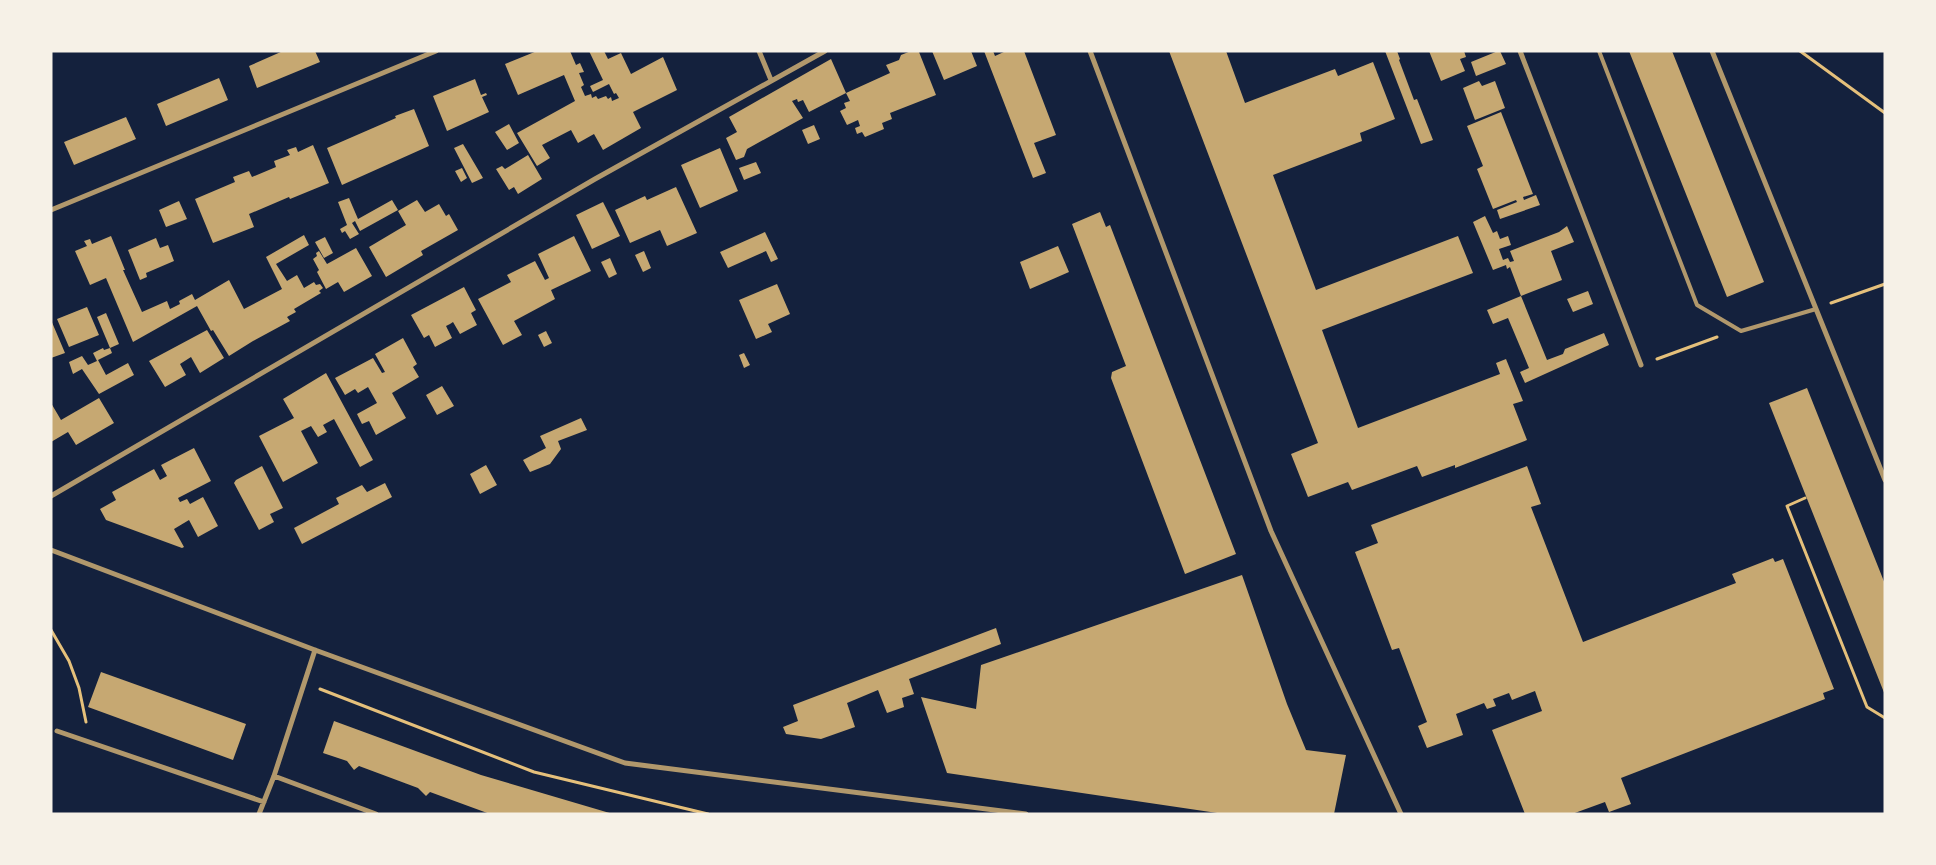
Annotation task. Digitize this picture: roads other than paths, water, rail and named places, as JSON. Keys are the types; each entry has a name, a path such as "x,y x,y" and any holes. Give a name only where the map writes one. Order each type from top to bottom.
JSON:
{"street":[{"path":"52,209 436,51"},
{"path":"759,51 771,80"},
{"path":"51,496 587,184 825,51"},
{"path":"1090,51 1271,531 1401,814"},
{"path":"1520,51 1641,366"},
{"path":"1712,51 1885,480"},
{"path":"51,550 315,650 625,763 1026,814"},
{"path":"259,814 274,776 315,650"},
{"path":"57,731 264,802"},
{"path":"274,776 376,814"}],"lane":[{"path":"1599,51 1697,305 1742,332 1816,309"}]}
